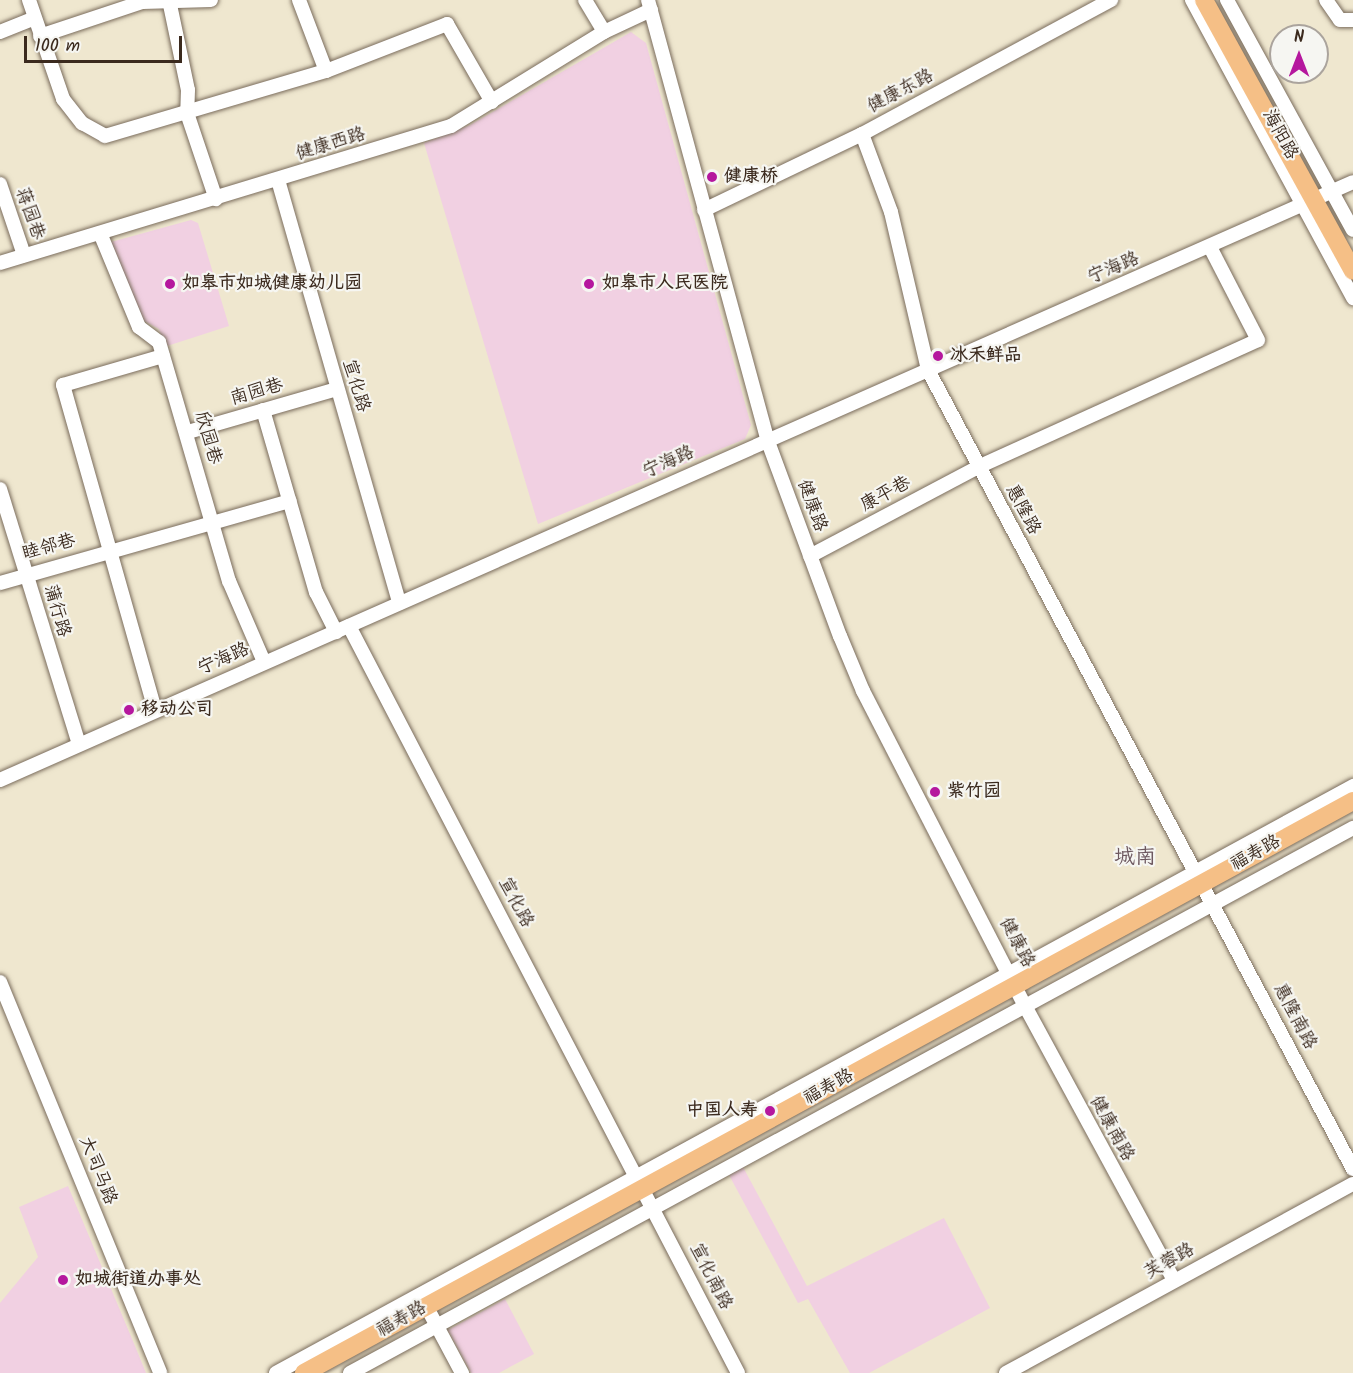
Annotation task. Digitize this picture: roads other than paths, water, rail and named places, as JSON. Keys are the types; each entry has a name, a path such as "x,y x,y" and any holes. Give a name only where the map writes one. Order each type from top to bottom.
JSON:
{"main road":[{"name":"海阳路","path":"1204,0 1318,198 1353,250"},
{"name":"海阳路","path":"1217,0 1353,271"},
{"name":"福寿路","path":"1206,887 1353,801"},
{"name":"福寿路","path":"304,1373 647,1192 1206,887 1353,812"},
{"name":"福寿路","path":"323,1373 434,1321 647,1192"}],"street":[{"path":"29,0 63,99 92,131 105,136 326,71 447,24 492,102"},
{"path":"40,36 107,10 169,0 211,0"},
{"path":"169,0 188,90 186,113 216,199"},
{"path":"299,0 326,71"},
{"path":"585,0 604,32"},
{"name":"健康东路","path":"704,210 862,134 1111,0"},
{"path":"1192,0 1318,198 1353,230"},
{"path":"1227,0 1318,198 1353,297"},
{"path":"1326,0 1340,20 1353,20"},
{"name":"健康西路","path":"0,263 450,126 650,5"},
{"name":"健康路","path":"650,5 766,439 863,691 1018,989"},
{"path":"0,32 34,18"},
{"name":"惠隆路","path":"862,134 891,212 928,370 1206,887"},
{"name":"宣化路","path":"278,180 399,603"},
{"name":"宁海路","path":"0,780 766,439 1210,247 1353,182"},
{"name":"蒋园巷","path":"0,184 24,255"},
{"name":"欣园巷","path":"100,234 139,327 159,342 188,432 229,581 264,662"},
{"name":"康平巷","path":"810,556 978,466 1258,340 1210,247"},
{"path":"155,710 63,385 163,356"},
{"name":"南园巷","path":"188,432 337,388"},
{"name":"宣化路","path":"263,410 316,592 342,629 647,1192"},
{"name":"蒲行路","path":"0,489 79,744"},
{"name":"睦邻巷","path":"0,582 290,501"},
{"path":"1206,887 1353,786"},
{"path":"1206,887 1353,828"},
{"name":"惠隆南路","path":"1206,887 1353,1169"},
{"name":"大司马路","path":"0,982 160,1373"},
{"name":"健康南路","path":"1018,989 1174,1280"},
{"name":"芙蓉路","path":"1006,1373 1353,1184"},
{"path":"276,1373 647,1192"},
{"name":"宣化南路","path":"647,1192 738,1373"},
{"path":"350,1373 434,1321 462,1373"}],"place":[{"name":"健康桥","path":"712,177"},
{"name":"如皋市如城健康幼儿园","path":"170,284"},
{"name":"如皋市人民医院","path":"589,284"},
{"name":"冰禾鲜品","path":"938,356"},
{"name":"移动公司","path":"129,710"},
{"name":"紫竹园","path":"935,792"},
{"name":"中国人寿","path":"770,1111"},
{"name":"如城街道办事处","path":"63,1280"}],"district":[{"name":"城南","path":"1135,858"}]}
